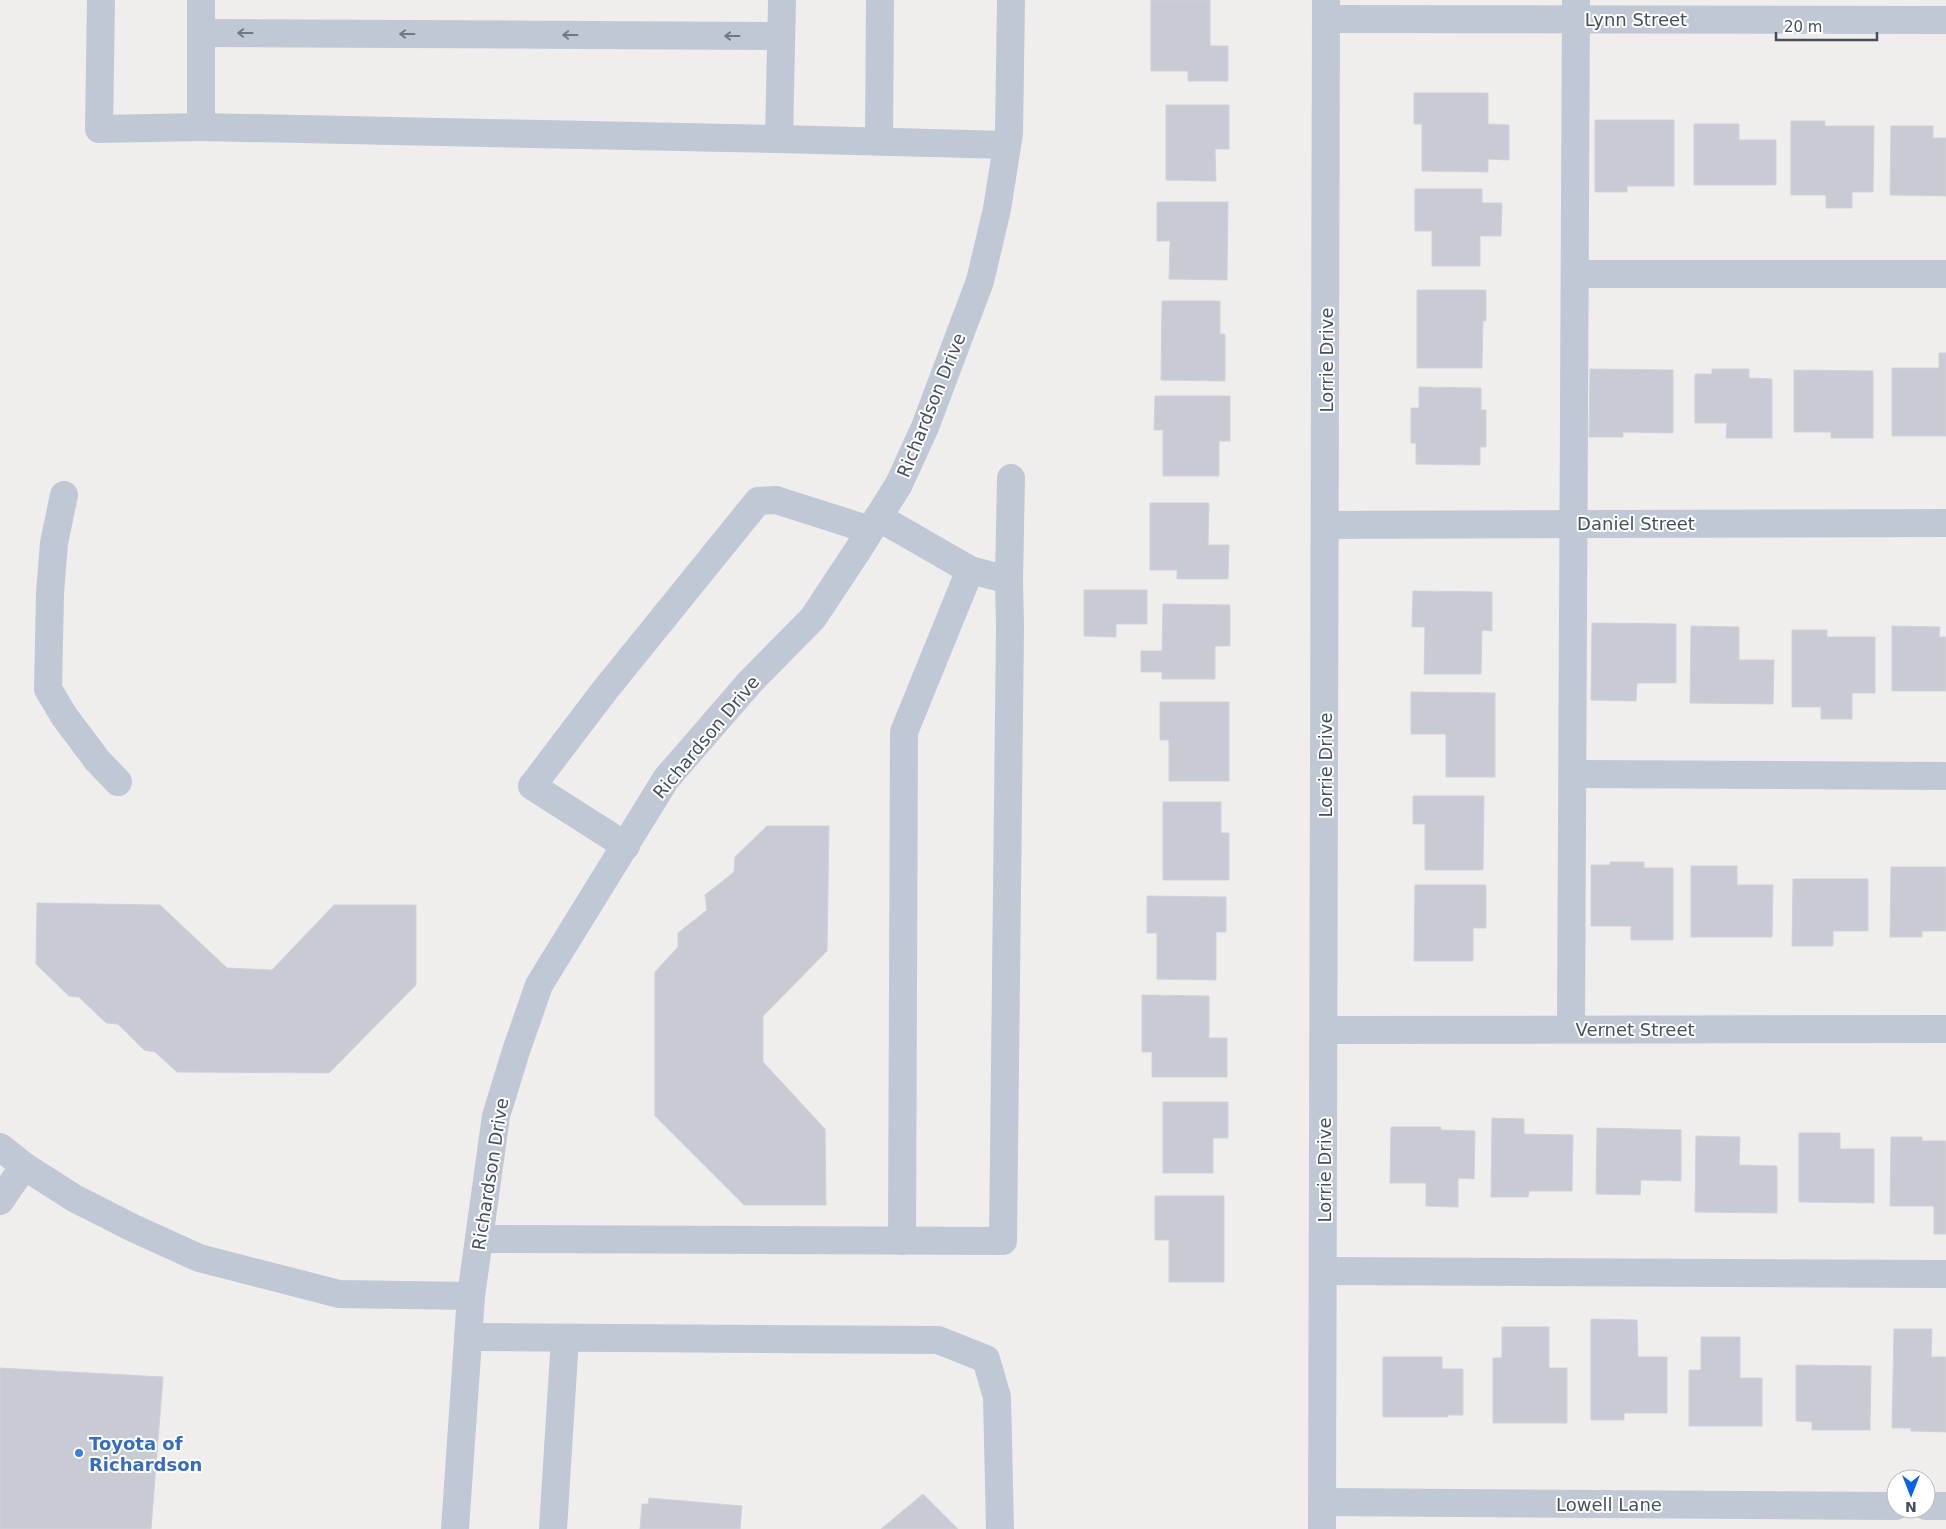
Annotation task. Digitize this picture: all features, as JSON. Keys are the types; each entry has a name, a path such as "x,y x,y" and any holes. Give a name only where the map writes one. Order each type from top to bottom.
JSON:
{"street":[{"path":"101,0 99,128 201,127 879,140 1007,145"},
{"path":"201,0 201,127"},
{"path":"779,139 782,0"},
{"path":"879,140 880,0"},
{"name":"Richardson Drive","path":"455,1529 471,1296 496,1116 539,985 666,779 750,682 813,618 898,484 925,426 980,281 997,209 1009,133 1010,0"},
{"path":"1571,1029 1576,9"},
{"name":"Lynn Street","path":"1326,10 1576,9 1946,20"},
{"name":"Lorrie Drive","path":"1322,1529 1325,1030 1326,10"},
{"path":"201,33 781,36"},
{"path":"1575,274 1946,274"},
{"path":"479,1239 1003,1241 1011,478"},
{"path":"64,496 54,543 50,594 48,689 64,716 97,760 118,782"},
{"path":"626,846 532,786 605,690 758,501 776,500 874,524 970,570 1010,580"},
{"name":"Daniel Street","path":"1326,525 1946,524"},
{"path":"902,1241 904,732 970,570"},
{"path":"1573,774 1946,776"},
{"name":"Vernet Street","path":"1325,1030 1946,1029"},
{"path":"0,1147 24,1166 74,1198 133,1228 199,1258 340,1294 471,1296"},
{"path":"0,1201 24,1166"},
{"path":"1324,1271 1946,1274"},
{"path":"468,1337 938,1340 986,1359 997,1397 1000,1529"},
{"path":"553,1529 565,1338"},
{"name":"Lowell Lane","path":"1322,1502 1886,1506"}],"building":[{"path":"1151,0 1210,0 1210,46 1228,46 1228,81 1188,81 1188,71 1151,71"},
{"path":"1414,93 1488,93 1488,124 1509,125 1509,160 1488,159 1488,172 1422,171 1422,124 1414,124"},
{"path":"1166,105 1229,105 1229,149 1215,149 1216,181 1166,180"},
{"path":"1595,120 1674,120 1674,186 1627,186 1627,192 1595,192"},
{"path":"1791,121 1825,121 1825,126 1874,126 1873,192 1852,192 1852,208 1826,208 1826,195 1791,195"},
{"path":"1694,124 1739,124 1739,140 1776,140 1776,185 1694,185"},
{"path":"1891,126 1933,126 1933,138 1946,138 1946,196 1890,195"},
{"path":"1415,189 1482,189 1482,203 1502,203 1501,236 1480,236 1480,266 1432,266 1432,231 1415,231"},
{"path":"1157,202 1228,202 1227,280 1169,279 1170,241 1157,241"},
{"path":"1417,290 1486,290 1486,321 1483,321 1482,368 1417,368"},
{"path":"1162,301 1220,301 1220,334 1225,334 1225,381 1161,380"},
{"path":"1939,353 1946,353 1946,436 1892,436 1892,368 1939,368"},
{"path":"1590,369 1673,370 1673,433 1623,432 1623,437 1589,437"},
{"path":"1712,369 1749,369 1749,378 1772,379 1772,438 1726,438 1727,423 1695,423 1695,374 1712,374"},
{"path":"1794,370 1873,371 1873,438 1831,438 1831,432 1794,432"},
{"path":"1419,387 1481,388 1481,410 1486,410 1486,447 1480,447 1480,465 1416,464 1416,443 1411,443 1411,408 1419,408"},
{"path":"1155,396 1230,396 1230,441 1219,441 1219,476 1163,476 1163,430 1154,430"},
{"path":"1150,503 1209,503 1208,545 1229,545 1228,579 1177,579 1177,570 1150,570"},
{"path":"1084,590 1147,590 1147,624 1116,624 1116,637 1084,636"},
{"path":"1413,591 1492,592 1492,631 1482,630 1481,674 1424,674 1425,627 1412,627"},
{"path":"1163,604 1230,605 1230,646 1215,646 1215,679 1162,679 1162,672 1141,672 1141,651 1162,651"},
{"path":"1592,623 1676,624 1676,683 1637,683 1636,701 1591,700"},
{"path":"1691,626 1739,627 1739,660 1774,660 1773,704 1690,703"},
{"path":"1892,626 1940,627 1939,637 1946,637 1946,691 1892,691"},
{"path":"1792,630 1827,630 1827,637 1875,637 1875,693 1852,693 1852,719 1821,719 1821,707 1792,707"},
{"path":"1411,692 1495,693 1495,777 1446,777 1446,734 1411,734"},
{"path":"1160,702 1229,702 1229,781 1169,781 1169,740 1160,740"},
{"path":"1413,796 1484,796 1483,870 1425,870 1425,824 1413,824"},
{"path":"1163,802 1221,802 1221,833 1229,833 1229,880 1163,880"},
{"path":"767,826 829,826 827,951 763,1016 763,1062 825,1129 826,1205 744,1205 655,1116 655,972 678,947 678,933 707,910 705,895 734,872 735,857"},
{"path":"1610,862 1644,862 1644,868 1673,868 1673,940 1631,940 1631,926 1591,926 1591,865 1610,865"},
{"path":"1691,866 1737,866 1737,885 1773,885 1772,937 1691,937"},
{"path":"1891,867 1946,867 1946,931 1922,931 1922,937 1890,937"},
{"path":"1793,879 1868,879 1868,931 1833,931 1833,946 1792,946"},
{"path":"1415,885 1486,885 1486,928 1473,928 1473,961 1414,961"},
{"path":"1147,896 1226,897 1226,932 1216,932 1216,980 1157,979 1157,933 1147,933"},
{"path":"37,903 160,905 227,968 272,970 334,905 416,905 416,985 329,1073 177,1072 155,1052 144,1050 118,1024 106,1023 79,997 69,996 36,964"},
{"path":"1142,995 1209,996 1209,1038 1227,1038 1227,1077 1152,1077 1152,1052 1142,1052"},
{"path":"1163,1102 1228,1102 1228,1138 1213,1138 1213,1173 1163,1173"},
{"path":"1492,1118 1524,1119 1524,1134 1573,1135 1572,1191 1529,1191 1528,1197 1491,1197"},
{"path":"1391,1127 1441,1127 1441,1130 1475,1131 1474,1179 1458,1178 1458,1207 1426,1206 1426,1183 1390,1183"},
{"path":"1597,1128 1681,1130 1681,1181 1641,1180 1640,1195 1596,1194"},
{"path":"1799,1133 1840,1133 1840,1149 1874,1149 1874,1203 1799,1202"},
{"path":"1696,1136 1740,1137 1739,1165 1777,1166 1777,1213 1695,1212"},
{"path":"1891,1137 1922,1137 1922,1141 1946,1141 1946,1234 1934,1234 1934,1206 1890,1206"},
{"path":"1155,1196 1224,1196 1224,1282 1169,1282 1169,1240 1155,1240"},
{"path":"1591,1319 1637,1320 1638,1357 1667,1357 1667,1413 1624,1413 1624,1420 1591,1420"},
{"path":"1502,1327 1549,1327 1549,1368 1567,1368 1567,1423 1493,1423 1493,1358 1502,1358"},
{"path":"1894,1329 1932,1329 1931,1357 1946,1357 1946,1432 1911,1431 1911,1428 1892,1428"},
{"path":"1701,1337 1740,1337 1740,1378 1762,1378 1762,1426 1689,1426 1689,1370 1701,1370"},
{"path":"1383,1357 1442,1357 1442,1369 1463,1369 1463,1415 1448,1415 1448,1417 1383,1417"},
{"path":"1796,1365 1871,1366 1870,1430 1812,1430 1812,1422 1796,1421"},
{"name":"Toyota of Richardson","path":"0,1368 163,1377 151,1529 0,1529"},
{"path":"923,1494 958,1529 881,1529"},
{"path":"649,1498 742,1506 740,1529 640,1529 642,1504 648,1504"}],"place":[{"name":"Toyota of Richardson","path":"79,1453"}]}
